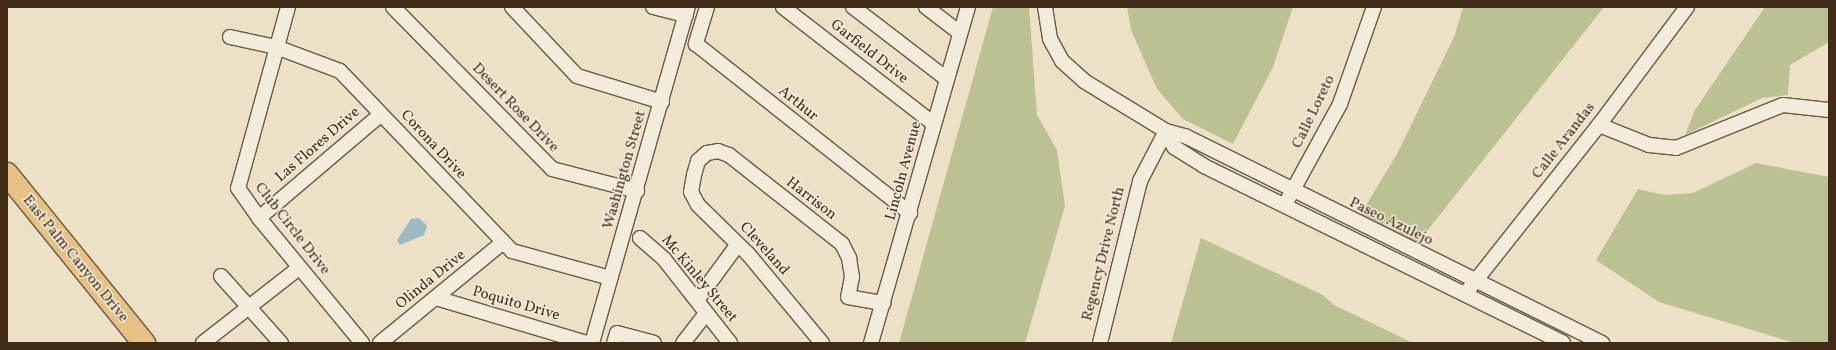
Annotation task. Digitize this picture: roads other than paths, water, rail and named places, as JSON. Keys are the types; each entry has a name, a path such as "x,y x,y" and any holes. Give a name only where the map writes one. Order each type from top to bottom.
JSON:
{"main road":[{"name":"East Palm Canyon Drive","path":"7,174 144,343"}],"street":[{"name":"Club Circle Drive","path":"288,7 238,188 259,218 362,343"},
{"name":"Desert Rose Drive","path":"394,7 552,169 637,191"},
{"path":"512,7 577,76 662,102"},
{"path":"653,7 687,11"},
{"name":"Arthur","path":"707,7 696,44 910,213"},
{"name":"Garfield Drive","path":"783,7 934,124"},
{"path":"853,7 947,79"},
{"path":"926,7 960,33"},
{"name":"Lincoln Avenue","path":"871,343 910,213 968,7"},
{"name":"Calle Loreto","path":"1284,205 1340,104 1374,7"},
{"name":"Calle Arandas","path":"1465,294 1599,125 1686,7"},
{"name":"Washington Street","path":"592,343 637,191 687,11"},
{"name":"Paseo Azulejo","path":"1045,13 1050,40 1062,61 1084,81 1166,131 1185,136 1292,192 1602,343"},
{"name":"Corona Drive","path":"230,37 276,47 340,71 512,252 610,278"},
{"path":"1599,125 1649,145 1676,148 1783,105 1829,110"},
{"name":"Las Flores Drive","path":"259,218 381,114"},
{"name":"Paseo Azulejo","path":"1166,131 1174,147 1204,166 1563,343"},
{"name":"Regency Drive North","path":"1100,343 1140,181 1166,131"},
{"name":"Harrison","path":"694,175 698,161 707,153 718,151 729,155 842,244 849,258 852,277 848,297 882,303"},
{"name":"Cleveland","path":"694,175 691,192 698,205 738,244 822,343"},
{"name":"Mc Kinley Street","path":"640,238 664,259 730,343"},
{"name":"Olinda Drive","path":"380,343 502,243"},
{"path":"697,300 738,244"},
{"path":"203,343 299,268"},
{"path":"221,276 248,308 281,343"},
{"name":"Poquito Drive","path":"436,298 587,343"},
{"path":"683,343 706,314"},
{"path":"615,338 654,343"}],"water":[{"path":"419,218 427,226 424,235 400,245 397,240 411,219"}]}
